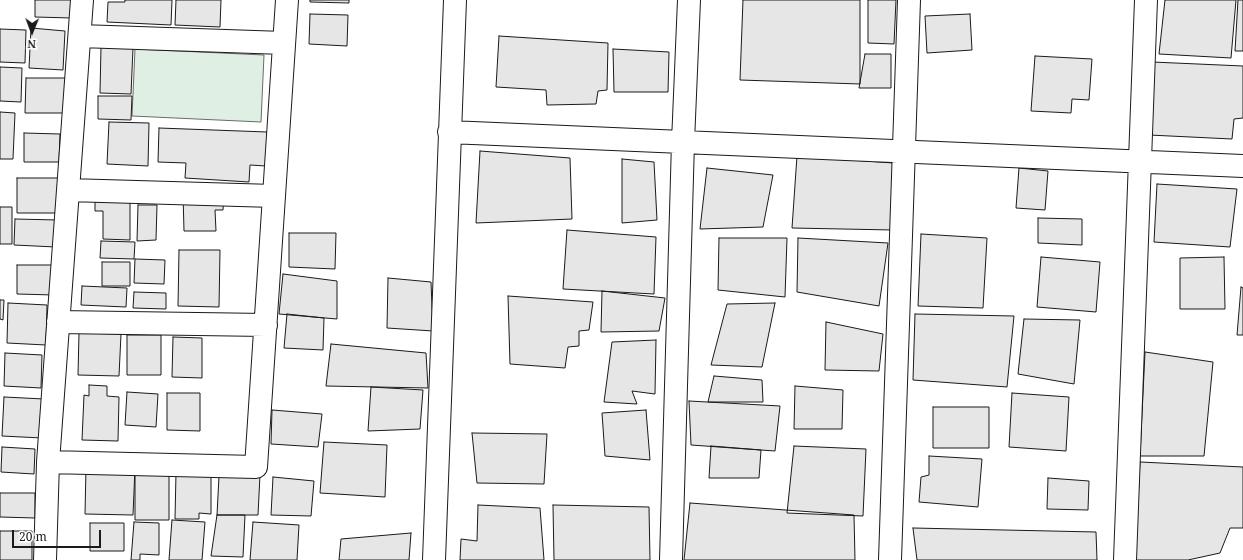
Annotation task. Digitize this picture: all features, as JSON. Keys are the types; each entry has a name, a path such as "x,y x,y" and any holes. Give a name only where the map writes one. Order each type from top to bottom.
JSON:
{"street":[{"path":"45,560 48,462 82,0"},
{"path":"48,462 256,467 287,0"},
{"path":"434,560 455,0"},
{"path":"671,560 683,142 689,0"},
{"path":"890,560 909,0"},
{"path":"1125,560 1146,0"},
{"path":"80,36 284,43"},
{"path":"449,132 1243,166"},
{"path":"68,190 274,196"},
{"path":"58,322 266,325"}],"green space":[{"path":"135,49 264,55 261,122 132,116"}],"building":[{"path":"35,0 73,0 72,18 35,17"},
{"path":"125,0 172,0 171,25 107,22 108,2 125,2"},
{"path":"176,0 221,0 220,27 175,25"},
{"path":"310,0 349,0 349,3 310,2"},
{"path":"743,0 860,0 860,84 740,80"},
{"path":"868,0 896,0 894,44 868,43"},
{"path":"1165,0 1236,0 1231,58 1159,54"},
{"path":"1238,0 1243,0 1243,51 1235,51"},
{"path":"310,14 348,15 347,46 309,44"},
{"path":"970,14 972,50 927,53 925,16"},
{"path":"31,28 65,31 63,70 29,68"},
{"path":"0,29 26,30 25,63 0,62"},
{"path":"499,36 608,43 607,90 598,91 596,104 547,105 546,90 496,87"},
{"path":"101,47 133,48 131,94 100,93"},
{"path":"613,49 669,52 668,92 614,92"},
{"path":"865,54 891,54 891,88 859,88"},
{"path":"1035,56 1092,59 1089,100 1072,99 1071,113 1031,111"},
{"path":"1152,62 1243,66 1243,118 1234,119 1232,139 1149,135"},
{"path":"0,67 22,68 21,102 0,101"},
{"path":"26,78 69,78 68,113 25,113"},
{"path":"98,96 132,96 131,120 98,119"},
{"path":"0,112 15,113 13,159 0,159"},
{"path":"109,122 149,123 148,166 107,164"},
{"path":"159,128 267,132 266,166 250,165 249,182 185,178 186,163 158,162"},
{"path":"24,133 60,134 59,162 24,162"},
{"path":"480,151 570,158 572,219 476,223"},
{"path":"797,156 893,163 893,230 792,228"},
{"path":"622,159 654,162 657,220 622,223"},
{"path":"707,168 773,175 763,227 700,229"},
{"path":"1019,168 1048,171 1045,210 1016,208"},
{"path":"17,178 58,178 58,213 17,213"},
{"path":"1157,184 1237,189 1230,247 1154,242"},
{"path":"95,192 130,193 130,240 103,239 103,211 95,211"},
{"path":"183,194 224,196 223,210 215,210 216,231 184,231"},
{"path":"138,205 157,205 156,240 137,241"},
{"path":"0,207 12,207 12,244 0,244"},
{"path":"1038,218 1082,219 1082,245 1038,243"},
{"path":"15,219 58,220 56,247 14,245"},
{"path":"567,230 656,237 654,294 563,289"},
{"path":"289,233 336,233 335,269 289,267"},
{"path":"921,234 987,238 983,308 918,306"},
{"path":"719,238 787,238 785,297 718,290"},
{"path":"798,238 888,243 879,306 797,292"},
{"path":"101,241 135,242 134,259 100,258"},
{"path":"179,250 220,250 219,307 178,306"},
{"path":"1041,257 1100,262 1096,312 1037,307"},
{"path":"1224,257 1225,309 1180,309 1180,258"},
{"path":"135,259 165,260 164,284 134,283"},
{"path":"102,262 130,262 130,286 102,286"},
{"path":"17,265 55,265 54,295 17,294"},
{"path":"283,274 337,281 337,319 279,314"},
{"path":"388,278 431,282 433,331 387,328"},
{"path":"82,286 127,288 126,307 81,305"},
{"path":"1241,287 1243,288 1243,335 1237,335"},
{"path":"602,291 665,298 659,331 601,332"},
{"path":"134,292 166,293 166,309 133,308"},
{"path":"508,296 593,302 589,330 579,331 579,346 568,347 565,368 510,364"},
{"path":"0,300 4,300 3,320 0,319"},
{"path":"8,303 47,305 46,345 7,343"},
{"path":"775,303 762,367 711,365 727,304"},
{"path":"287,314 324,318 323,350 284,348"},
{"path":"915,314 1014,316 1007,387 913,380"},
{"path":"1024,319 1080,320 1074,384 1018,374"},
{"path":"826,322 883,334 879,371 825,370"},
{"path":"79,333 121,334 119,376 78,375"},
{"path":"127,335 161,335 161,375 127,375"},
{"path":"173,337 202,338 202,378 172,377"},
{"path":"656,340 655,394 632,391 637,404 604,402 612,342"},
{"path":"331,344 426,353 428,388 326,386"},
{"path":"1145,352 1213,362 1204,456 1140,456"},
{"path":"5,353 42,355 41,388 4,386"},
{"path":"714,376 762,380 763,402 708,402"},
{"path":"89,385 107,386 107,396 119,397 118,441 82,440 84,395 89,396"},
{"path":"795,386 843,390 842,429 794,429"},
{"path":"371,387 423,390 420,429 368,431"},
{"path":"127,392 158,394 156,427 125,425"},
{"path":"167,393 200,393 200,431 167,430"},
{"path":"1012,393 1069,397 1066,451 1009,447"},
{"path":"4,397 44,399 42,438 2,436"},
{"path":"689,401 780,406 775,451 691,445"},
{"path":"933,407 989,407 989,448 933,448"},
{"path":"272,410 322,414 318,447 271,444"},
{"path":"646,410 650,460 605,456 602,413"},
{"path":"472,433 547,434 544,484 477,483"},
{"path":"324,442 387,445 385,497 320,493"},
{"path":"711,446 761,450 759,478 709,478"},
{"path":"794,446 866,449 863,516 787,513"},
{"path":"2,447 35,449 34,474 1,472"},
{"path":"929,456 982,459 978,507 919,502 921,477 929,475"},
{"path":"1140,462 1243,467 1243,528 1230,528 1220,553 1188,560 1135,560"},
{"path":"86,467 135,468 133,515 85,514"},
{"path":"135,472 169,473 169,520 135,520"},
{"path":"176,473 211,474 211,514 199,513 199,519 175,519"},
{"path":"260,475 258,515 217,515 219,476"},
{"path":"273,477 314,481 311,516 271,515"},
{"path":"1048,478 1089,481 1088,510 1047,509"},
{"path":"0,493 35,493 35,518 0,517"},
{"path":"690,503 854,515 855,560 684,560"},
{"path":"478,505 540,508 544,560 460,560 461,539 477,541"},
{"path":"553,505 649,507 650,560 554,560"},
{"path":"217,515 245,515 243,557 211,556"},
{"path":"172,520 205,522 202,560 169,560"},
{"path":"134,522 159,523 159,555 140,554 140,560 131,560"},
{"path":"253,522 299,525 297,560 250,560"},
{"path":"90,523 124,523 124,551 90,551"},
{"path":"913,528 1096,532 1097,560 917,560"},
{"path":"0,531 32,531 32,560 0,560"},
{"path":"411,533 409,560 339,560 341,539"}]}
